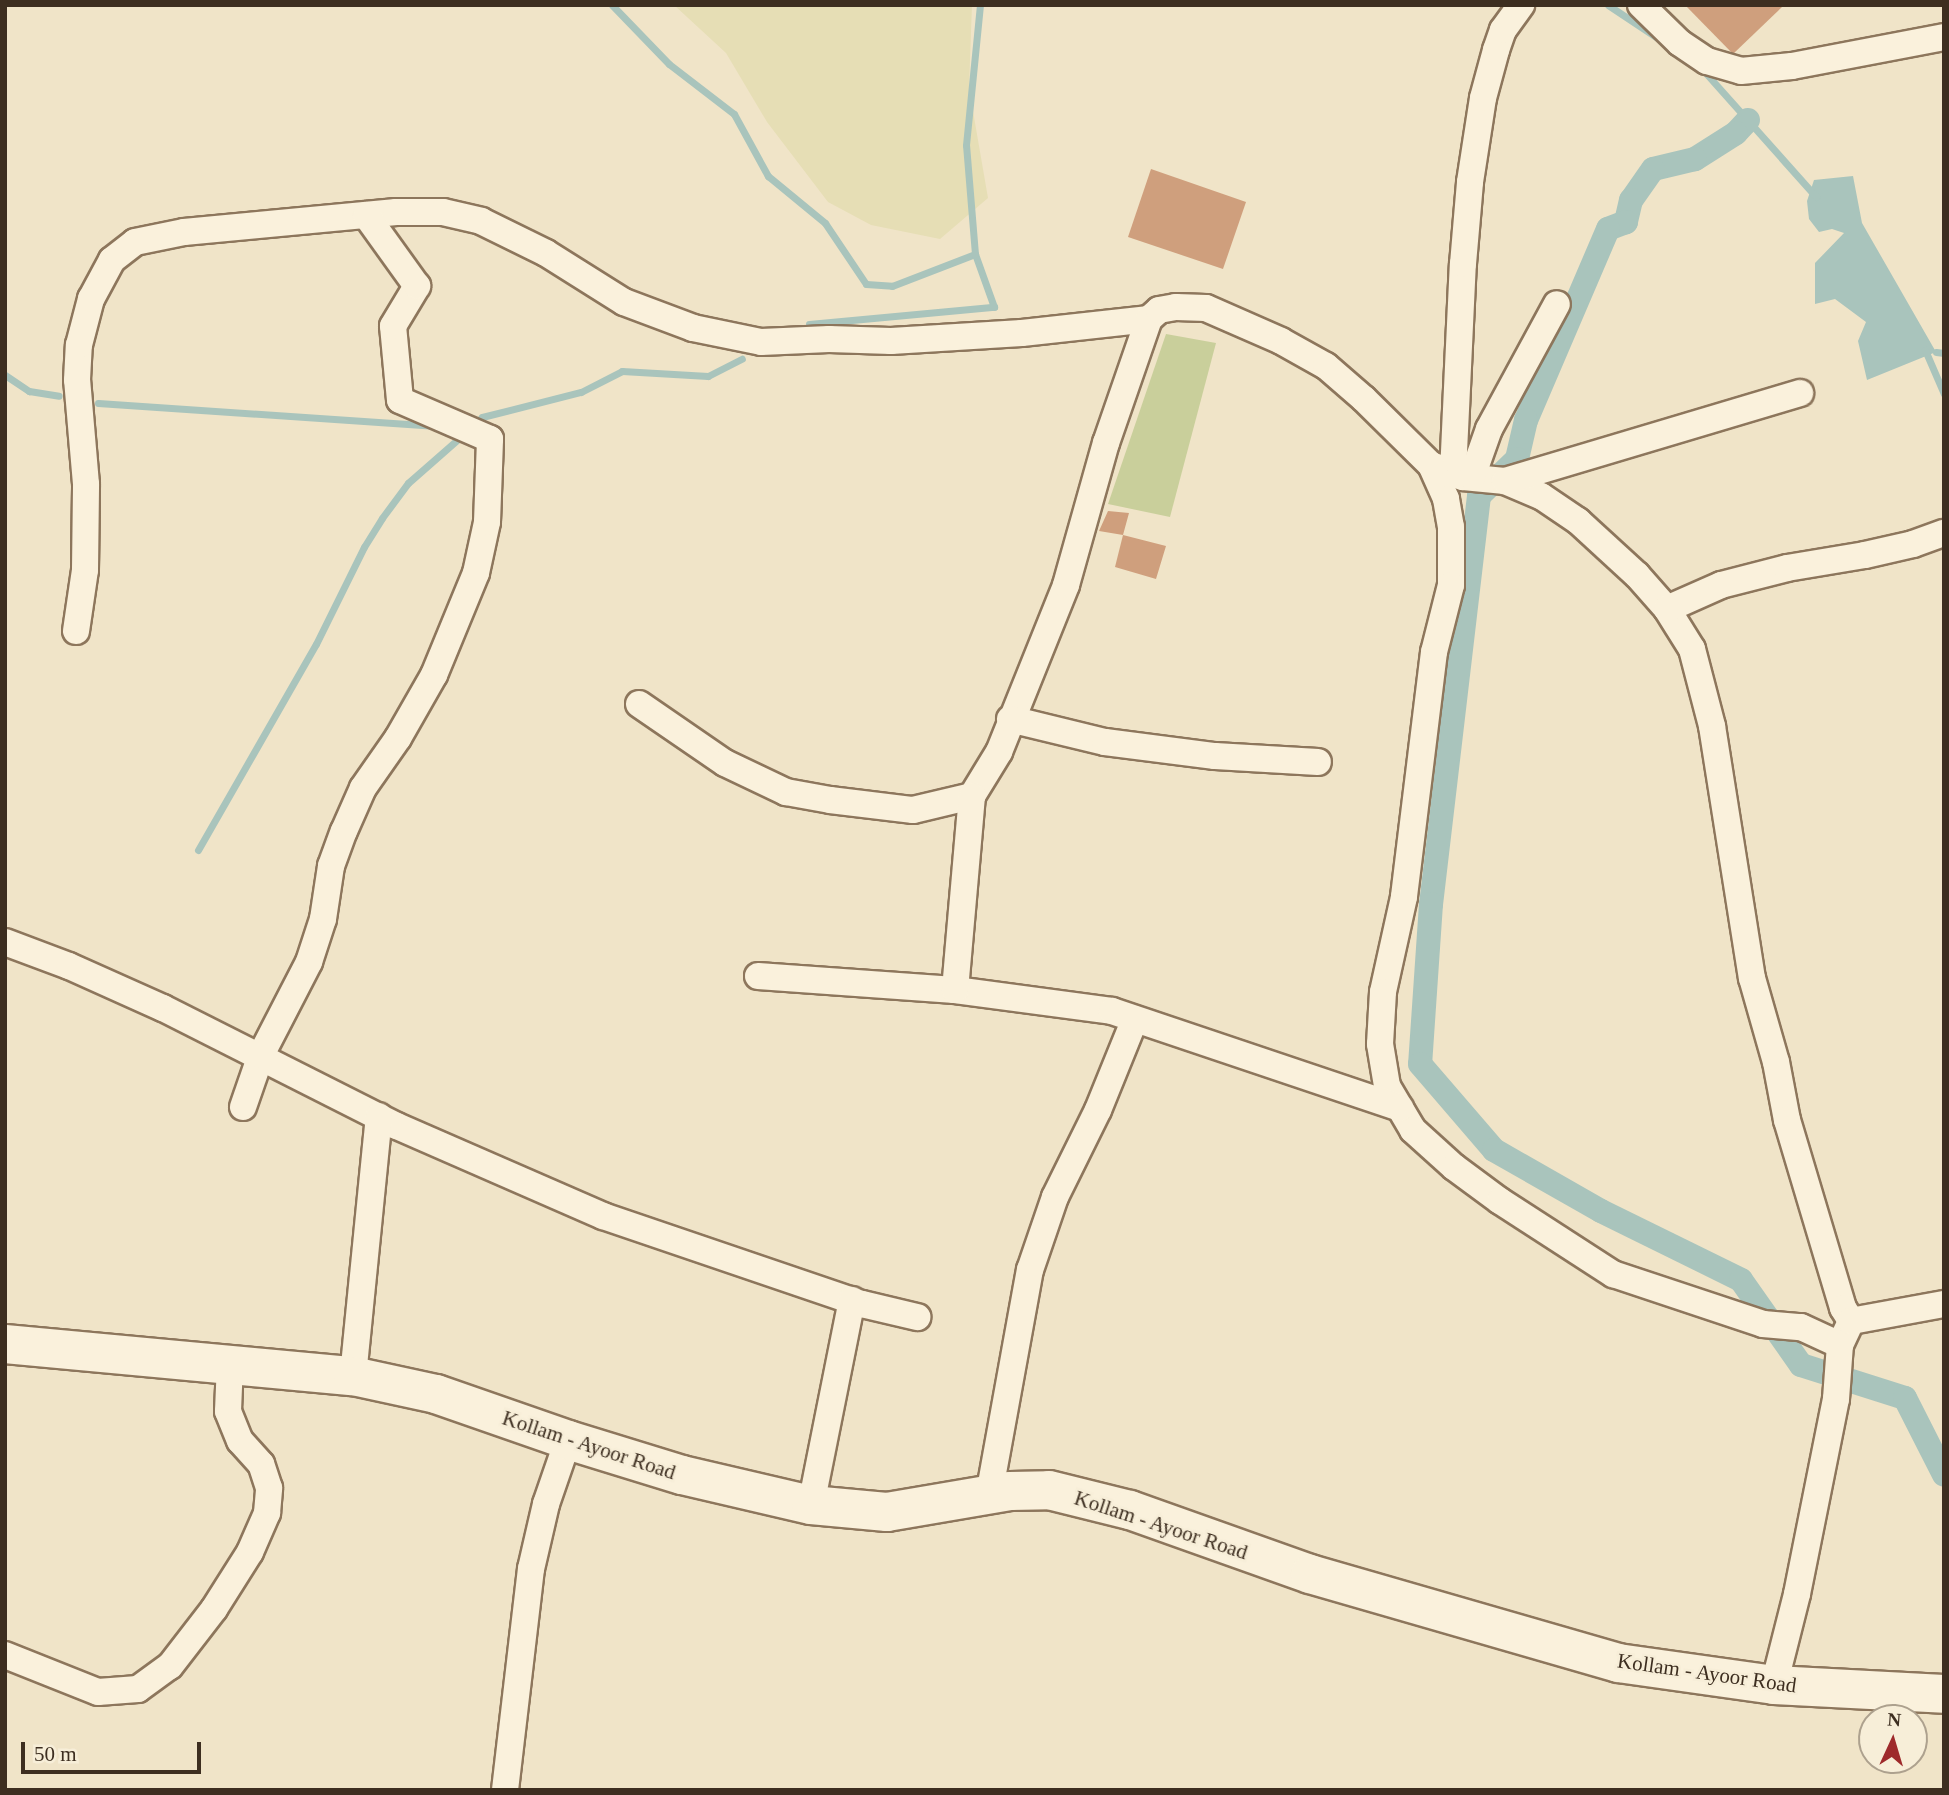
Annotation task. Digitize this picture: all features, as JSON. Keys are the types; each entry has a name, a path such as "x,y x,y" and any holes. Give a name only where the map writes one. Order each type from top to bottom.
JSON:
{"main road":[{"name":"Kollam - Ayoor Road","path":"5,1344 352,1376 436,1394 568,1440 682,1475 811,1505 887,1512 989,1495 1049,1490 1094,1499 1310,1574 1618,1663 1774,1685 1944,1694"}],"street":[{"path":"1474,476 1463,264 1470,181 1483,98 1496,50 1503,30 1521,5"},
{"path":"1641,5 1680,43 1707,61 1741,71 1792,66 1944,37"},
{"path":"76,631 85,570 86,484 77,380 79,345 91,299 113,260 135,243 184,232 366,215 443,212 481,221 546,253 624,302 693,328 761,342 904,341 1022,333 1149,319"},
{"path":"243,1107 261,1055 309,962 323,919 331,866 363,788 398,738 456,628 476,573 487,522 490,439 400,400 393,326 417,286 366,215"},
{"path":"1474,476 1489,429 1557,304"},
{"path":"955,990 972,796 999,752 1066,585 1106,443 1149,319 1159,310 1176,307 1206,308 1281,341 1326,366 1474,476 1541,496 1578,521 1637,575 1667,609 1692,649 1703,686 1728,840 1743,910 1752,978 1776,1062 1787,1120 1843,1308 1846,1333 1836,1399 1797,1594 1774,1685"},
{"path":"1800,393 1474,476 1446,499 1451,527 1451,585 1434,652 1404,897 1383,992 1380,1044 1387,1086 1413,1130 1454,1167 1500,1201 1613,1274 1774,1325 1846,1333 1944,1304"},
{"path":"1667,609 1721,585 1787,568 1877,553 1944,533"},
{"path":"639,704 725,763 786,792 914,810 972,796"},
{"path":"1010,719 1105,742 1215,756 1318,762"},
{"path":"5,942 69,966 261,1055 379,1116 603,1216 852,1300 917,1317"},
{"path":"758,976 955,990 1112,1011 1400,1108"},
{"path":"989,1495 1030,1270 1055,1197 1102,1101 1135,1019"},
{"path":"352,1376 379,1116"},
{"path":"811,1505 852,1300"},
{"path":"5,1655 98,1692 138,1689 170,1666 250,1552 267,1513 269,1488 261,1464 240,1441 228,1411 230,1363"},
{"path":"505,1790 531,1569 546,1504 568,1440"}],"shaded area":[{"path":"674,5 972,5 969,88 988,198 940,239 871,225 828,202 767,122 726,53"}],"green space":[{"path":"1166,334 1216,343 1170,517 1108,504"}],"water":[{"path":"1853,176 1862,223 1936,352 1867,380 1858,341 1866,322 1835,299 1815,304 1815,263 1844,233 1832,229 1819,232 1809,219 1807,201 1814,180"}],"building":[{"path":"1685,5 1780,5 1782,7 1733,54"},
{"path":"1151,169 1246,202 1223,269 1128,237"},
{"path":"1108,511 1129,513 1123,535 1099,531"},
{"path":"1123,535 1166,546 1156,579 1115,567"}],"waterway":[{"path":"612,5 669,64 734,114 768,176 825,223 866,284 892,286 975,254"},
{"path":"809,324 994,307 975,254 966,145 980,5"},
{"path":"1608,5 1659,39"},
{"path":"1703,70 1816,197"},
{"path":"1748,120 1736,133 1695,159 1653,169 1631,200 1626,222 1608,229 1526,420 1517,459 1479,496 1431,904 1420,1064 1494,1150 1601,1211 1741,1280 1801,1365 1905,1398 1944,1475"},
{"path":"1925,350 1944,394"},
{"path":"1936,352 1944,353"},
{"path":"474,425 482,417 581,392 622,371 708,376 742,359"},
{"path":"5,375 29,391 59,396"},
{"path":"98,403 433,426"},
{"path":"198,850 316,644 364,547 382,518 408,483 465,433"}]}
